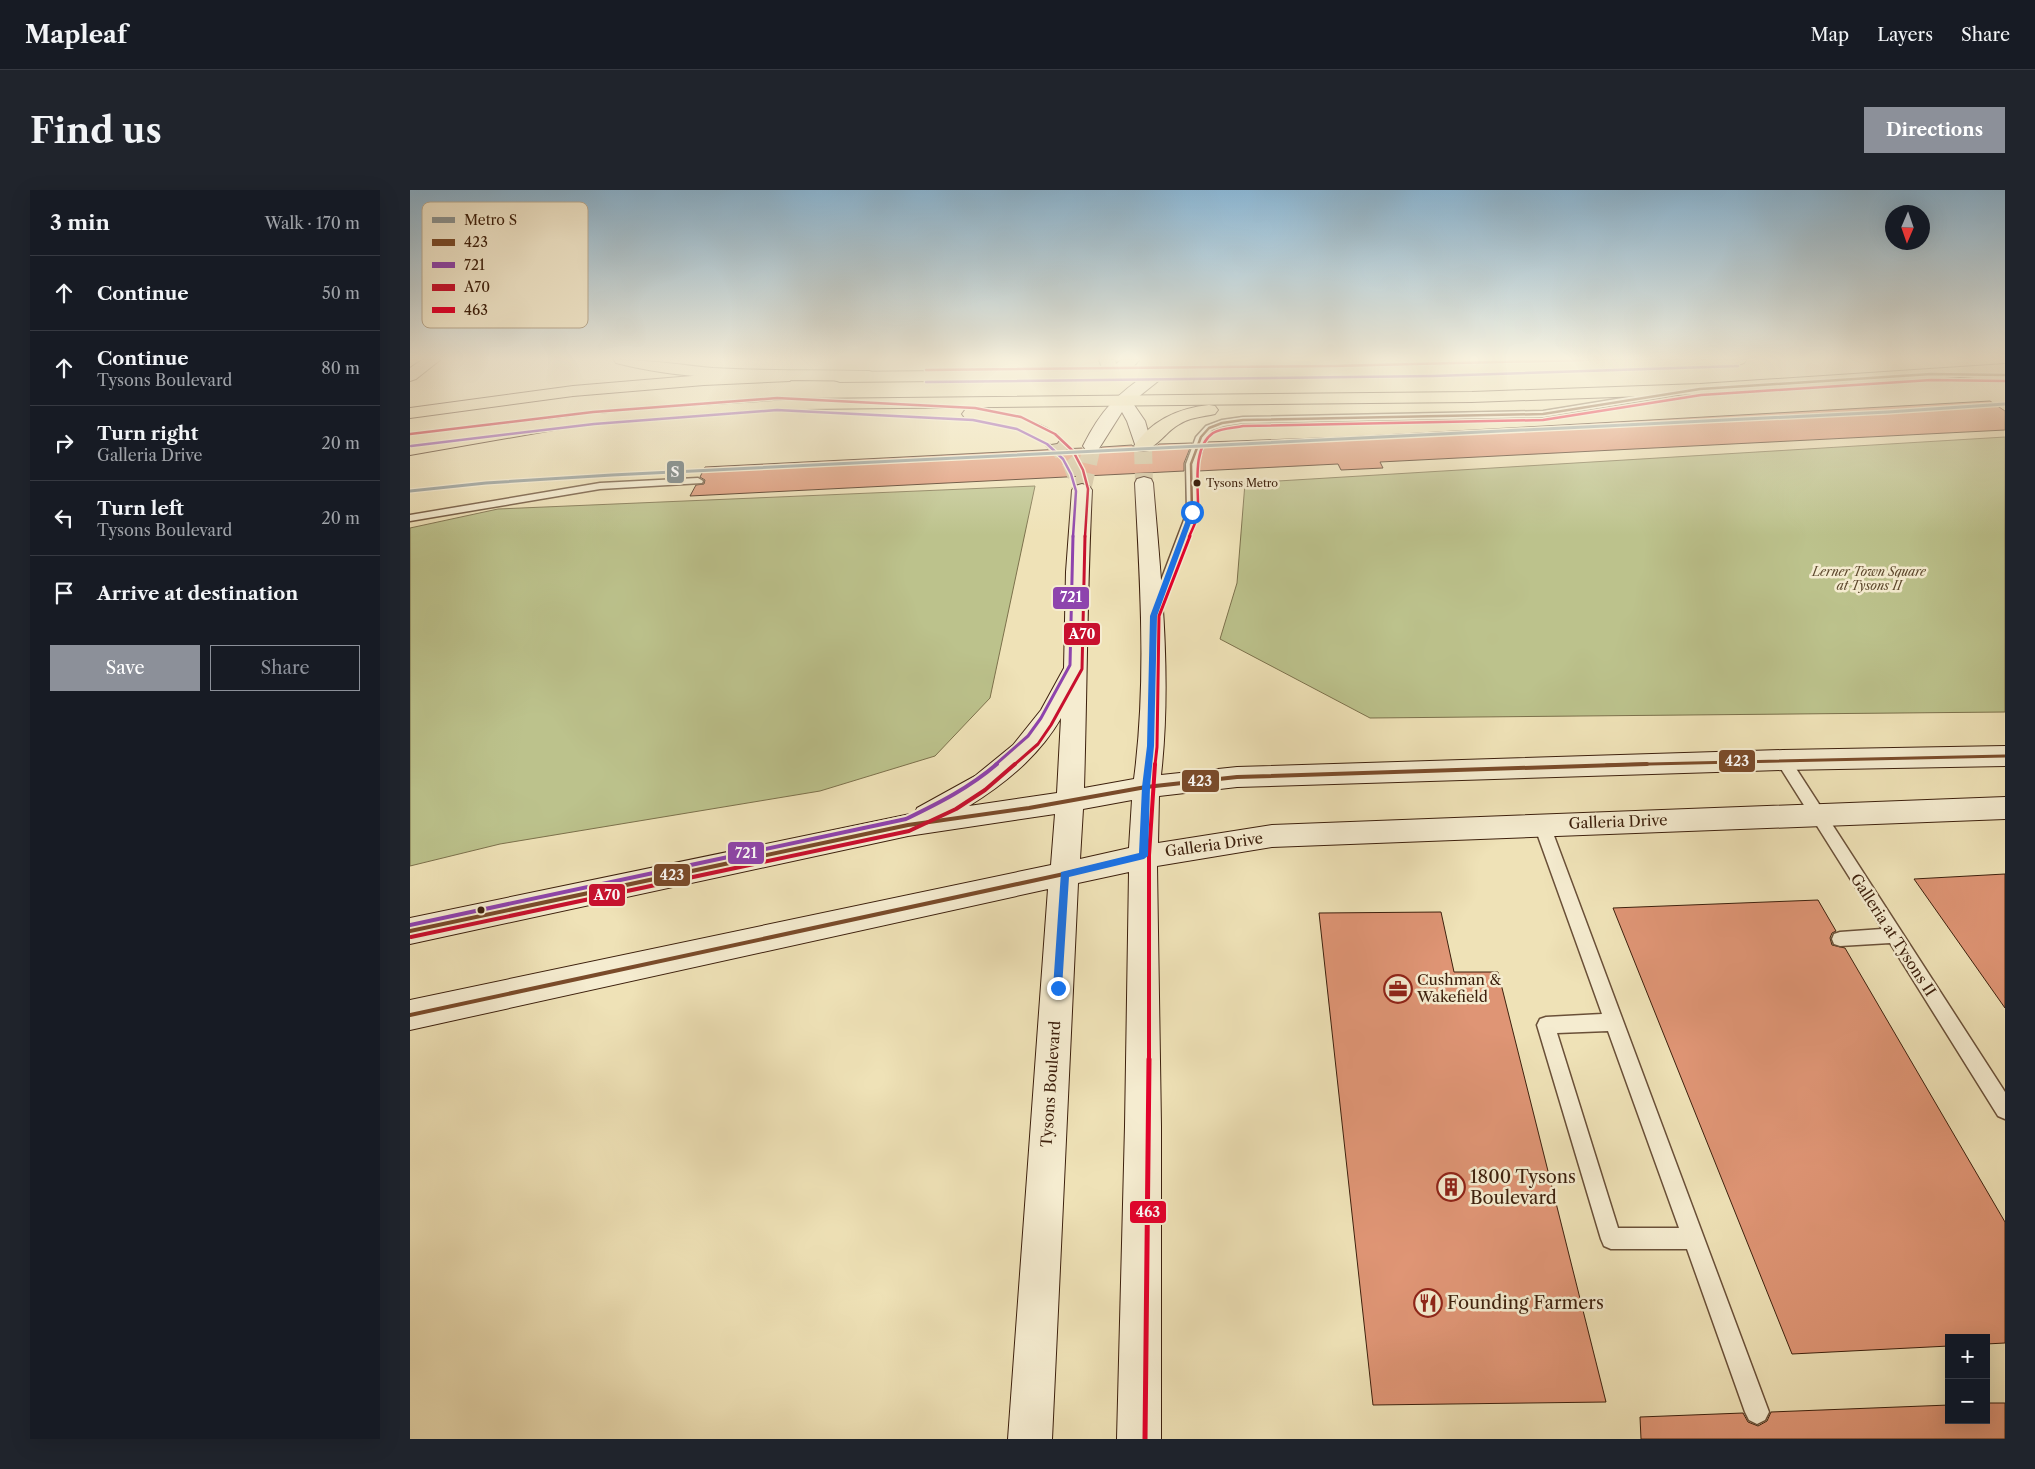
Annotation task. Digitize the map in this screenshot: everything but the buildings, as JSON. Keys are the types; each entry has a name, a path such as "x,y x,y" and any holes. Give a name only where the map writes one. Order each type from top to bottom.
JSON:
{"main road":[{"path":"410,430 498,418"},
{"path":"410,440 591,418"},
{"path":"410,450 591,418"},
{"path":"998,418 1019,422 1051,439"},
{"path":"1142,446 1158,429 1175,418"}],"street":[{"path":"1092,446 1100,429 1109,418"},
{"path":"1135,418 1142,446"},
{"path":"1139,1439 1144,856 1146,787 1150,746 1153,616 1144,483"},
{"name":"Tysons Boulevard","path":"1030,1439 1070,801 1076,667 1077,572 1082,490"},
{"path":"908,826 953,803 982,785 1020,753 1033,740 1046,721 1076,667"},
{"path":"410,931 908,826 1070,801 1146,787 1236,777 1783,760 2005,756"},
{"name":"Galleria Drive","path":"410,1015 1144,856 1272,836 2005,808"}],"lane":[{"path":"1153,616 1192,512 1191,464 1201,437 1209,428 1222,423 1243,420 1326,418"},
{"path":"410,518 600,486 698,481"},
{"name":"Galleria at Tysons II","path":"1783,760 2005,1109"},
{"path":"1542,825 1757,1412"},
{"path":"1840,939 1894,936"},
{"path":"1615,1022 1546,1025 1611,1239 1694,1238"}],"green space":[{"name":"Lerner Town Square at Tysons II","path":"2005,437 2005,712 1370,718 1220,639 1237,583 1245,483"},
{"path":"1035,486 990,698 935,756 820,791 500,844 410,866 410,528 498,509"}],"tunnel":[{"path":"1051,439 1071,462 1082,490"},
{"path":"1082,490 1092,446"},
{"path":"1143,446 1144,483"}],"metro line":[{"name":"S","path":"410,491 486,483 612,475 1761,418"}],"transit line":[{"name":"A70","path":"410,434 541,418"},
{"name":"721","path":"411,446 594,424 669,418"},
{"name":"721","path":"410,925 906,819 950,798 978,780 1016,748 1028,736 1041,718 1070,665 1071,572 1076,491 1071,474 1063,459 1047,444 1017,429 973,420 939,418"},
{"name":"A70","path":"411,937 909,831 956,809 985,790 1024,757 1038,744 1051,725 1082,669 1083,572 1088,489 1083,470 1073,451 1055,434 1024,418"},
{"name":"423","path":"410,1015 1064,874 1143,855 1146,787 1151,747 1153,615 1192,512 1191,464 1201,437 1209,428 1222,423 1243,420 1329,418"},
{"name":"463","path":"1145,1439 1149,1126 1149,855 1152,788 1157,747 1159,616 1198,514 1197,465 1206,440 1213,433 1243,426 1554,418"},
{"name":"423","path":"410,931 908,825 1029,808 1146,787 1237,777 1783,760 2005,756"}],"place":[{"name":"Tysons Metro","path":"1197,483"},
{"name":"Cushman & Wakefield","path":"1398,989"},
{"name":"1800 Tysons Boulevard","path":"1451,1187"},
{"name":"Founding Farmers","path":"1428,1303"}],"route":[{"path":"1058,988 1064,874 1144,856 1146,787 1153,679 1153,616 1192,512"}]}
